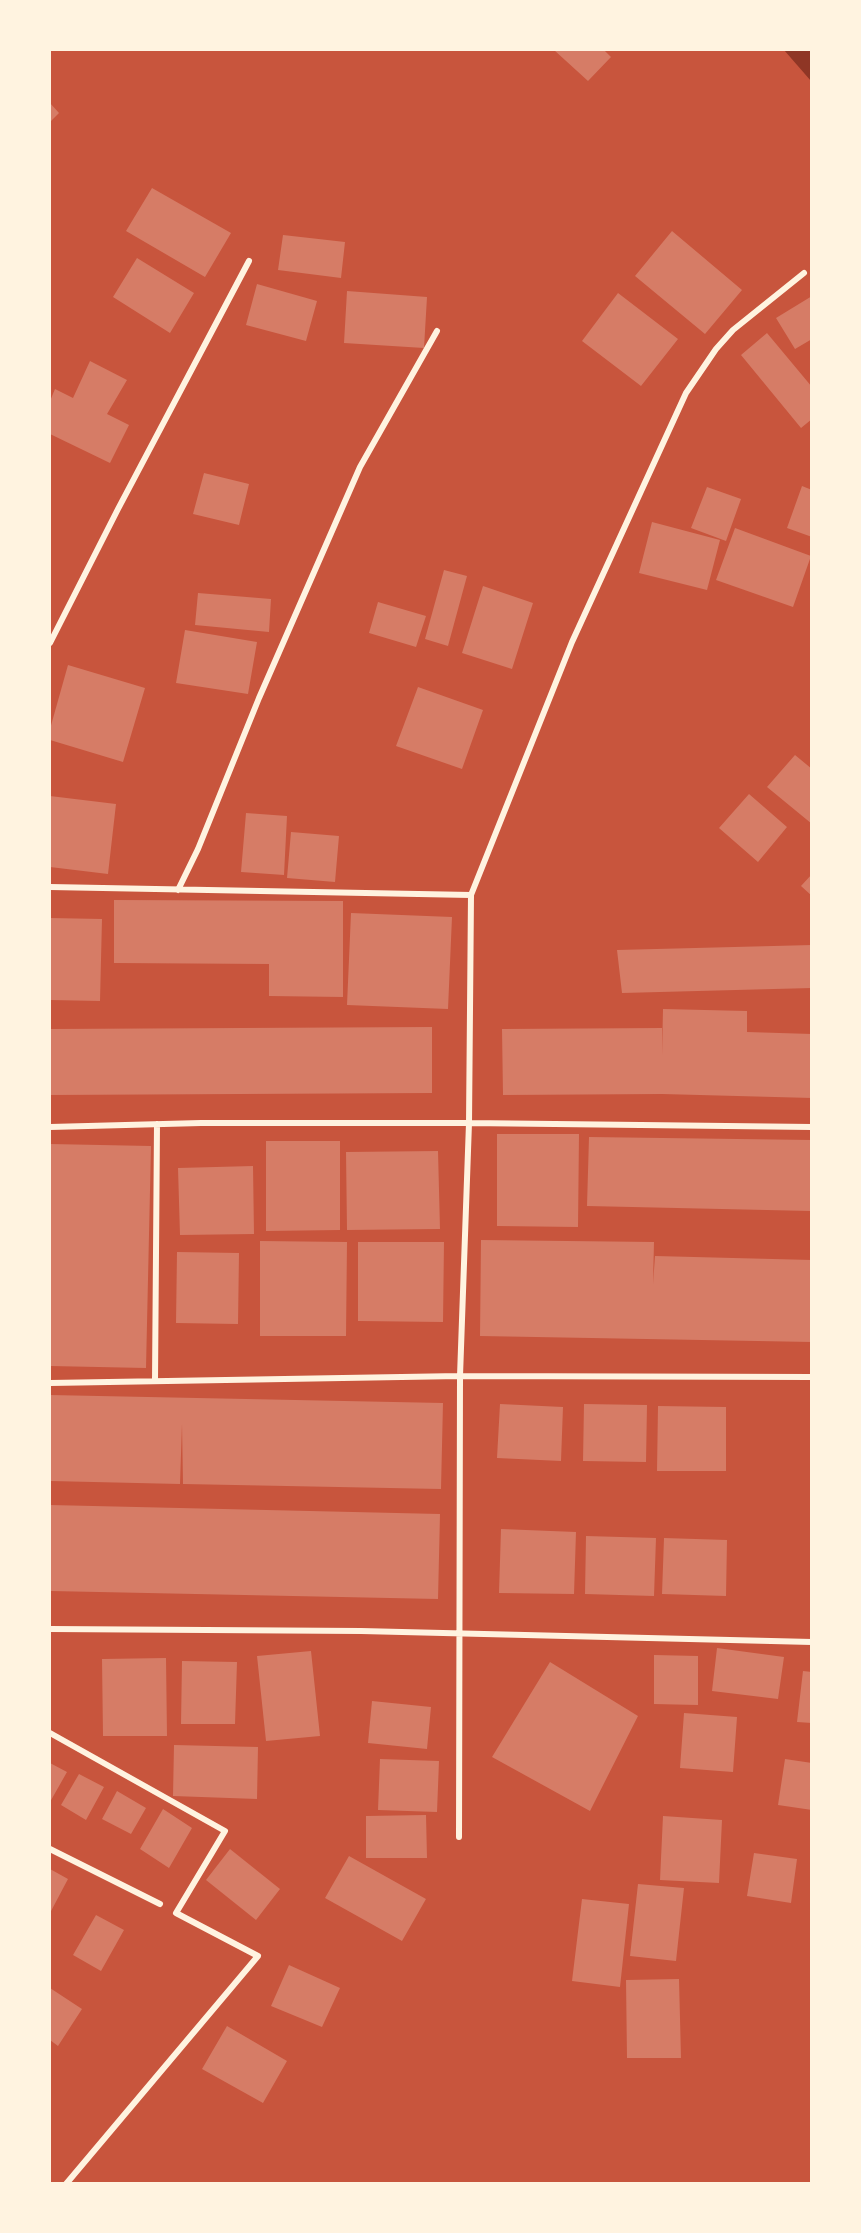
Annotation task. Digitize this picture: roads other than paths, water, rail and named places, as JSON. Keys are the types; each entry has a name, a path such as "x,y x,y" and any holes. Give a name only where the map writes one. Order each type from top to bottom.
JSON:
{"street":[{"path":"50,643 249,261"},
{"path":"459,1837 461,1635 459,1376 469,1123 471,895 572,642 686,393 716,349 733,330 804,273"},
{"path":"178,890 198,849 259,698 360,467 438,331"},
{"path":"50,887 471,895"},
{"path":"50,1127 157,1124 469,1123 812,1126"},
{"path":"155,1381 157,1124"},
{"path":"50,1383 459,1376 812,1377"},
{"path":"50,1629 360,1631 812,1642"},
{"path":"50,1733 225,1830 176,1913 258,1956 66,2184"},
{"path":"50,1849 160,1904"}]}
